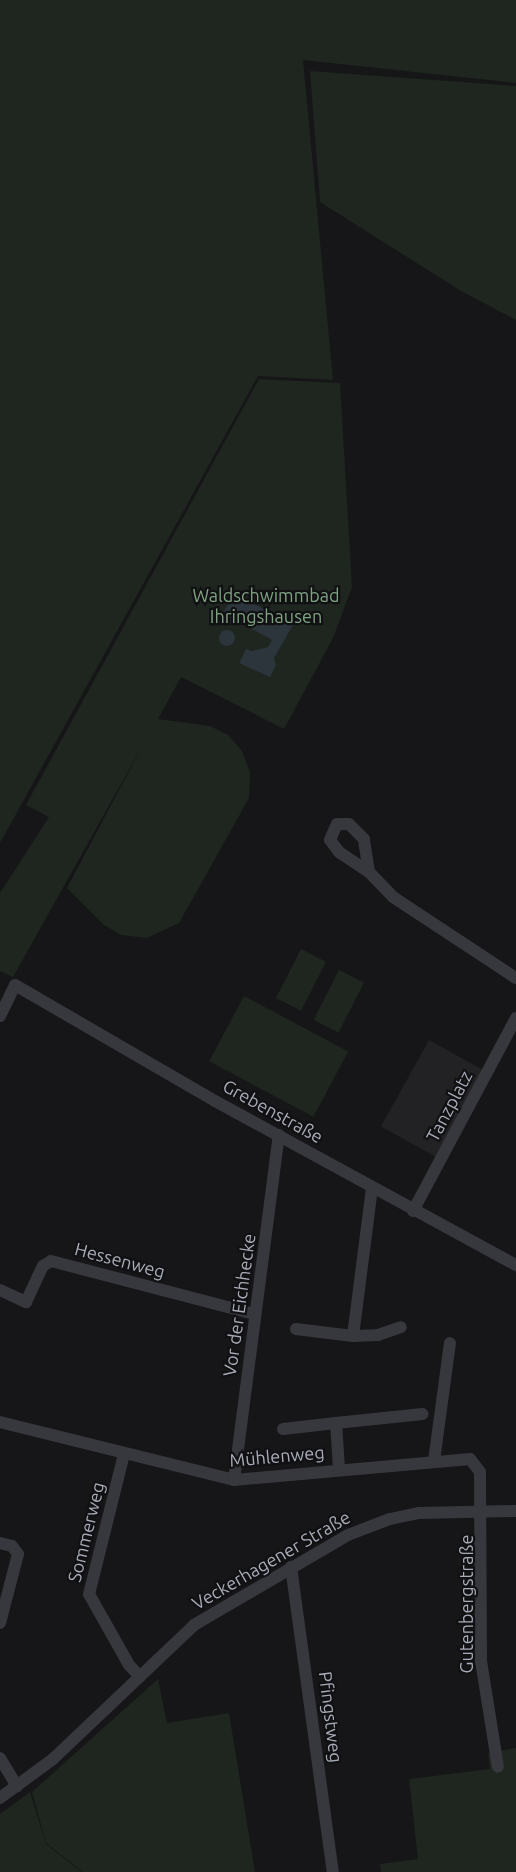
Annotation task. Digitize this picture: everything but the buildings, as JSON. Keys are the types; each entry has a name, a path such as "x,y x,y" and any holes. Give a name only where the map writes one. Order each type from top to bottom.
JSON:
{"street":[{"path":"369,872 364,838 356,828 341,823 330,834 332,846 387,888 516,968"},
{"path":"387,888 393,897 516,978"},
{"name":"Grebenstraße","path":"0,1016 15,985 413,1211 516,1265"},
{"name":"Tanzplatz","path":"413,1211 516,1018"},
{"name":"Vor der Eichhecke","path":"234,1480 279,1134"},
{"path":"352,1336 372,1188"},
{"name":"Hessenweg","path":"0,1290 26,1302 43,1266 51,1261 255,1314"},
{"path":"296,1329 352,1336 378,1335 401,1327"},
{"path":"434,1461 450,1343"},
{"path":"283,1429 423,1414"},
{"name":"Mühlenweg","path":"0,1422 234,1480 339,1468 470,1458 477,1464 483,1511"},
{"path":"336,1423 339,1468"},
{"name":"Sommerweg","path":"124,1454 89,1594 129,1665 140,1677"},
{"name":"Gutenbergstraße","path":"483,1511 481,1661 498,1767"},
{"name":"Veckerhagener Straße","path":"0,1798 53,1759 194,1625 348,1534 390,1519 419,1513 516,1511"},
{"path":"0,1543 12,1546 18,1554 0,1623"},
{"name":"Pfingstweg","path":"291,1567 333,1872"},
{"path":"0,1758 17,1786"}],"shaded area":[{"path":"234,593 293,625 274,658 276,665 270,677 239,663 246,649 252,651 268,647 272,640 223,613"},
{"path":"224,630 230,630 235,638 233,644 224,646 219,641 219,635"},
{"path":"429,1040 484,1071 436,1157 381,1127"}],"green space":[{"path":"0,0 516,0 516,83 303,60 333,380 258,376 0,843"},
{"path":"310,71 516,86 516,320 461,291 320,202"},
{"name":"Waldschwimmbad Ihringshausen","path":"259,379 340,383 352,587 333,638 284,729 181,677 158,719 210,726 228,735 242,751 250,773 249,798 179,923 147,938 121,935 104,925 67,888 144,743 13,977 0,971 0,893 49,817 26,805"},
{"path":"301,949 326,962 301,1011 276,998"},
{"path":"339,970 364,983 339,1033 314,1020"},
{"path":"244,996 348,1051 313,1117 209,1061"},
{"path":"158,1679 167,1723 229,1713 255,1872 83,1872 46,1843 32,1792"},
{"path":"516,1748 516,1872 381,1872 380,1864 418,1859 409,1779 490,1769 488,1753"},
{"path":"30,1792 46,1844 82,1872 0,1872 0,1814"}]}
